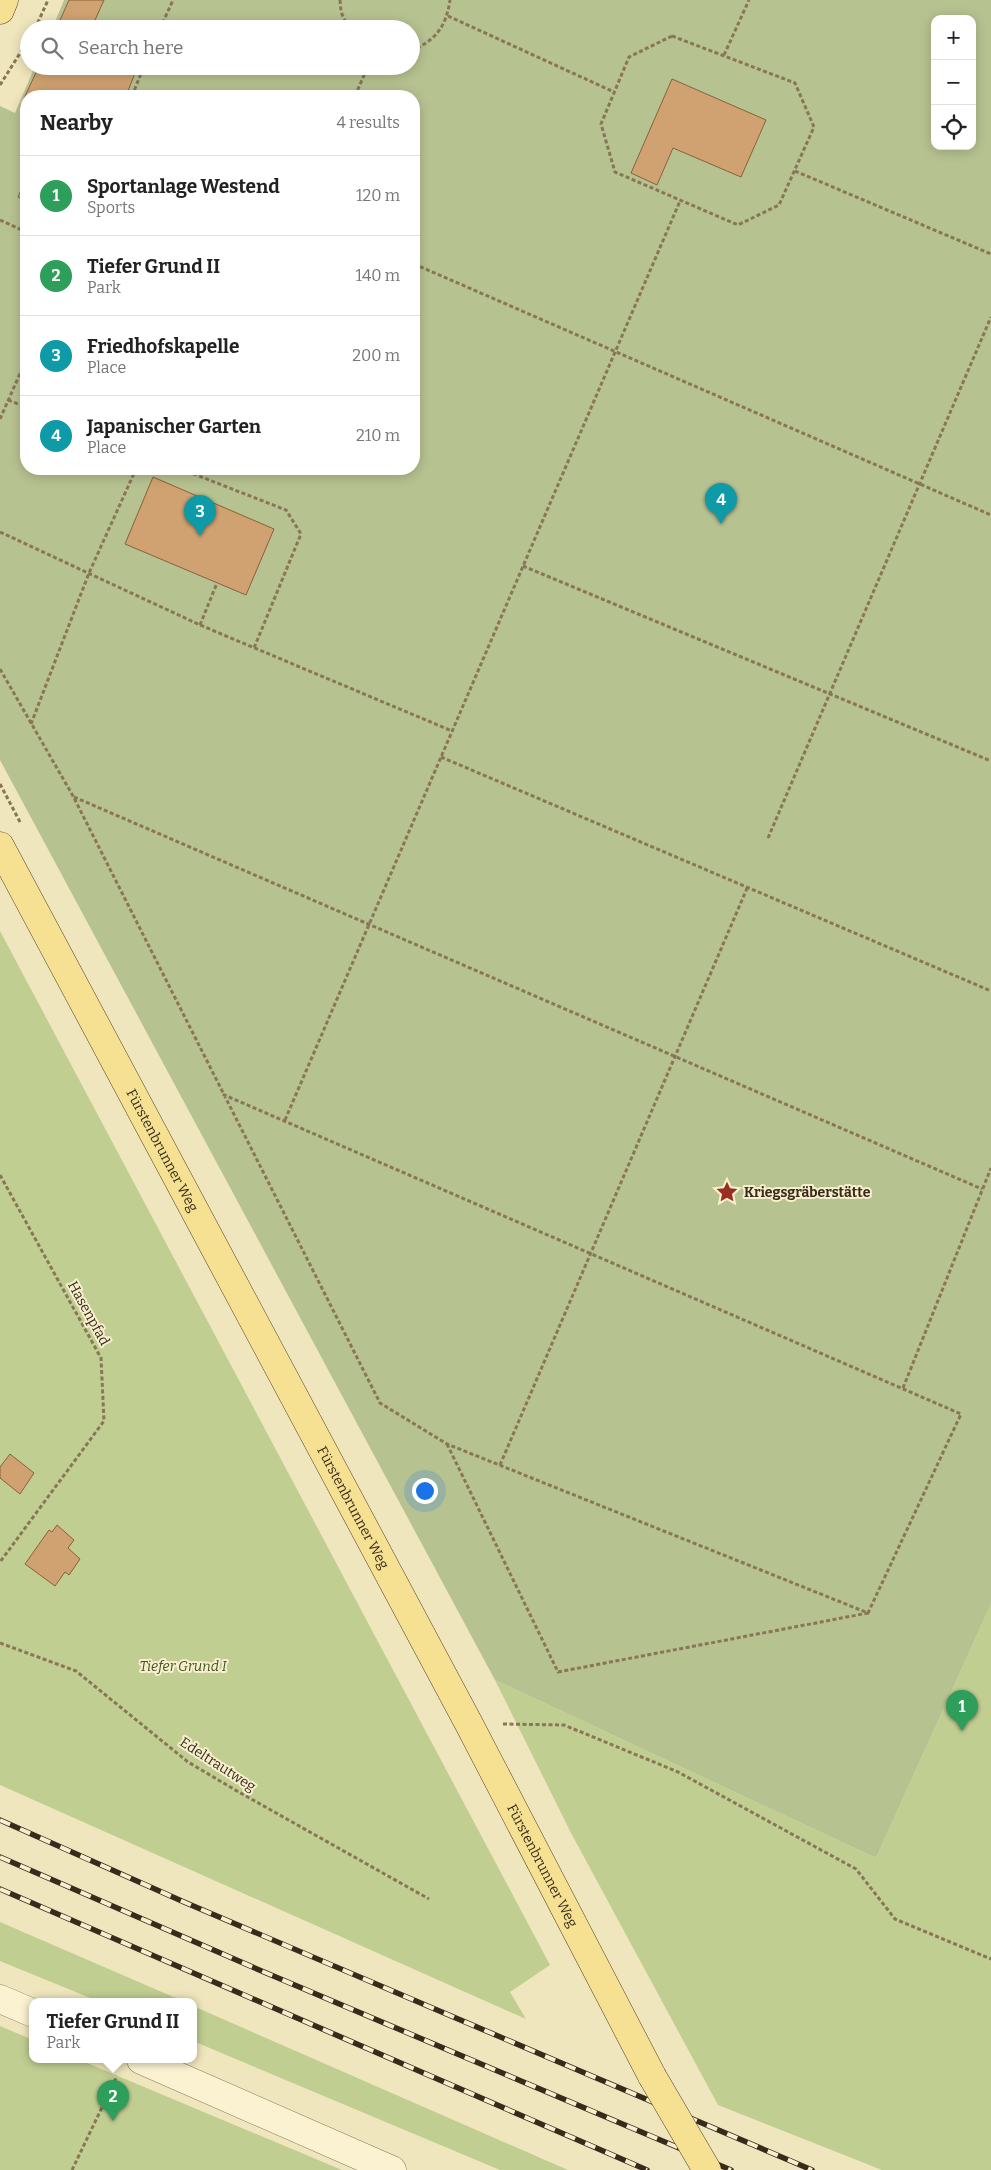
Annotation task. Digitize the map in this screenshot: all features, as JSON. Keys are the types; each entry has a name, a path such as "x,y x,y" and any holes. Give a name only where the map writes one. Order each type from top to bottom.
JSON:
{"main road":[{"path":"0,10 4,0"},
{"name":"Fürstenbrunner Weg","path":"0,846 469,1724 652,2076 708,2170"}],"lane":[{"path":"0,1999 29,2011"},
{"path":"130,2064 392,2170"}],"path":[{"path":"39,20 48,0"},
{"path":"164,20 173,0"},
{"path":"340,0 341,12 345,20"},
{"path":"420,47 439,33 448,16 450,0"},
{"path":"724,55 749,0"},
{"path":"448,16 614,92"},
{"path":"672,36 724,55 795,83 814,127 779,205 738,225 615,172 601,124 629,57 672,36"},
{"path":"0,84 20,53"},
{"path":"134,90 140,75"},
{"path":"358,90 364,75"},
{"path":"795,170 991,254"},
{"path":"285,1120 680,201"},
{"path":"0,220 20,229"},
{"path":"420,267 991,515"},
{"path":"768,838 991,317"},
{"path":"0,419 20,373"},
{"path":"8,400 20,405"},
{"path":"31,724 89,573 133,475"},
{"path":"197,475 286,510 301,534 254,648"},
{"path":"0,532 200,625 452,731"},
{"path":"523,566 991,761"},
{"path":"200,625 217,583"},
{"path":"0,669 73,796 222,1094 380,1403 447,1444 868,1614"},
{"path":"441,757 748,886 991,992"},
{"path":"73,796 982,1189"},
{"path":"500,1465 748,886"},
{"path":"222,1094 961,1414 868,1614"},
{"path":"903,1388 991,1168"},
{"name":"Hasenpfad","path":"0,1175 101,1358 104,1421 0,1562"},
{"path":"447,1444 558,1672 868,1614"},
{"name":"Edeltrautweg","path":"0,1643 76,1671 188,1762 237,1792 429,1899"},
{"path":"469,1724 564,1725 678,1772 856,1869 895,1919 991,1959"},
{"path":"72,2170 130,2064"}],"green space":[{"path":"64,0 991,0 991,1604 876,1858 495,1680 0,760 0,106 15,113 20,101 20,475 420,475 420,90 25,90 31,75 420,75 420,20 56,20"},
{"name":"Tiefer Grund I","path":"0,931 550,1965 510,1992 526,2019 0,1785"},
{"path":"991,1604 991,2170 882,2170 718,2105 571,1833 495,1680 876,1858"},
{"path":"0,1922 176,1998 90,1998 0,1961"},
{"path":"197,2008 568,2170 500,2170 197,2043"},
{"path":"0,2026 29,2038 29,2063 87,2063 342,2170 0,2170"}],"building":[{"path":"69,0 104,0 95,20 60,20"},
{"path":"35,75 134,75 128,90 28,90"},
{"path":"672,79 766,120 741,177 673,148 657,185 631,173"},
{"path":"153,477 274,529 246,595 125,544"},
{"path":"10,1454 34,1473 20,1494 0,1478 0,1467"},
{"path":"57,1525 74,1540 68,1548 80,1559 69,1575 65,1572 55,1586 25,1564 49,1530 52,1532"}],"railway":[{"path":"0,1820 184,1902 812,2170"},
{"path":"0,1857 264,1972 731,2170"},
{"path":"0,1889 647,2170"}],"place":[{"name":"Japanischer Garten","path":"721,524"},
{"name":"Friedhofskapelle","path":"200,536"},
{"name":"Kriegsgräberstätte","path":"727,1192"},
{"name":"Sportanlage Westend","path":"962,1731"},
{"name":"Tiefer Grund II","path":"113,2121"}]}
